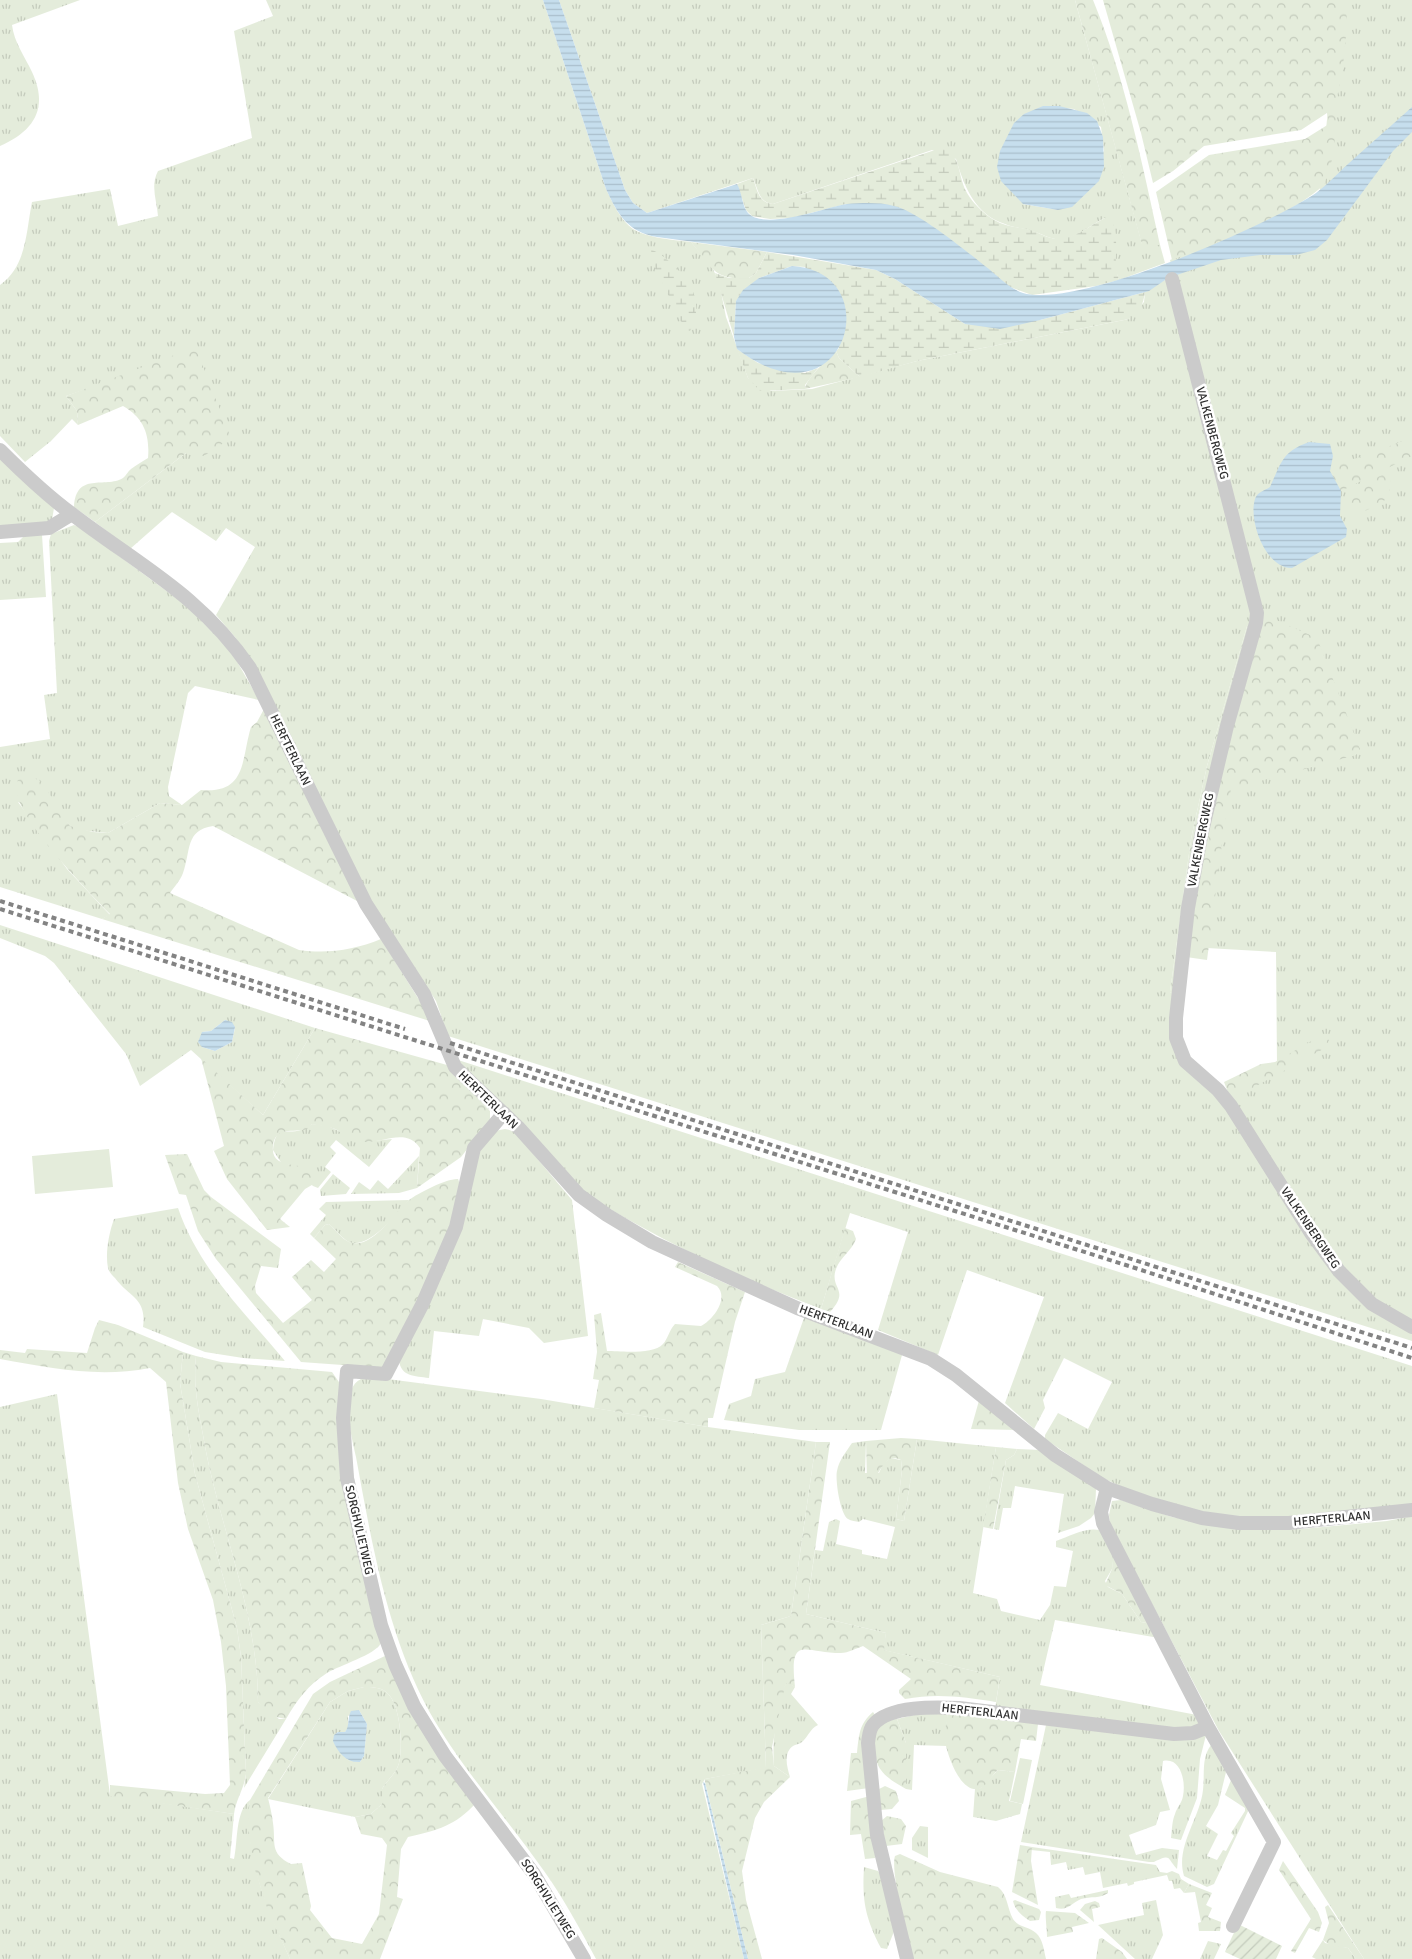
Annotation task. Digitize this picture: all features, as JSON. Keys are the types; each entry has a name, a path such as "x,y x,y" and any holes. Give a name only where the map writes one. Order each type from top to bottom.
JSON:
{"street":[{"name":"VALKENBERGWEG","path":"1172,279 1257,618 1216,770 1201,836 1182,958 1176,1038 1185,1061 1218,1090 1231,1106 1311,1233 1339,1272 1372,1304 1412,1327"},
{"name":"HERFTERLAAN","path":"0,450 31,482 72,514 174,586 216,624 235,646 250,668 366,904 424,994 451,1060 461,1074 504,1113 579,1196 652,1242 797,1308 931,1359 956,1375 1055,1455 1107,1488 1194,1516 1239,1523 1289,1523 1412,1510"},
{"path":"0,532 49,528 72,514"},
{"name":"SORGHVLIETWEG","path":"504,1113 474,1148 470,1160 463,1204 456,1227 425,1299 386,1374 348,1371 343,1444 354,1513 381,1625 404,1685 414,1706 445,1756 534,1874 584,1959"},
{"path":"1107,1488 1101,1512 1103,1523 1208,1727 1274,1842 1233,1926"},
{"name":"HERFTERLAAN","path":"907,1959 877,1835 868,1743 869,1732 878,1720 892,1713 934,1707 959,1708 1180,1735 1208,1727"}],"green space":[{"path":"0,0 80,0 12,25 17,43 37,85 39,97 35,117 30,125 12,140 0,146"},
{"path":"266,0 543,0 606,189 617,211 629,226 645,235 691,242 712,267 719,282 726,317 748,378 771,391 812,389 917,361 1129,319 1144,302 1145,292 1168,278 1247,582 1252,628 1247,626 1207,766 1191,839 1170,992 1175,995 1173,1036 1223,1101 1334,1271 1412,1330 1412,1341 448,1036 436,1001 372,902 264,683 235,637 216,615 255,547 226,528 216,541 172,512 130,549 95,522 186,453 197,351 66,396 77,411 78,425 72,419 51,441 25,462 0,436 0,285 16,268 20,258 24,247 32,202 110,189 118,226 158,216 154,182 158,171 252,138 234,31 273,16"},
{"path":"559,0 1075,0 1142,244 1160,245 1165,263 1119,280 1115,268 1115,254 1105,218 1064,239 1053,238 995,220 978,207 972,198 956,159 932,150 773,204 768,203 762,198 753,178 647,213 633,203 625,190","holes":["1043,106 1074,109 1101,127 1104,151 1058,210 1023,204"]},
{"path":"1075,0 1093,0 1104,30 1124,90 1160,245 1142,245"},
{"path":"1103,0 1346,0 1347,25 1343,66 1335,108 1337,122 1332,160 1324,185 1291,209 1272,219 1172,260 1156,192 1209,155 1305,139 1329,124 1327,113 1301,130 1204,146 1173,171 1153,183 1141,133"},
{"path":"1336,0 1412,0 1412,1322 1392,1313 1342,1268 1231,1099 1277,1064 1276,952 1207,948 1228,785 1260,615 1170,260 1319,198 1338,12"},
{"path":"941,148 953,155 956,160 963,184 973,202 983,212 1000,223 1057,239 1076,234 1105,218 1113,223 1116,237 1116,266 1119,280 1096,286 1032,295 1010,287 925,222 846,204 791,218 770,219 752,216 746,210 737,184 753,178 757,191 762,198 768,203 773,204"},
{"path":"691,242 767,252 756,273 749,278 728,277 714,270"},
{"path":"645,248 656,252 668,260 691,287 696,305 696,314 688,335"},
{"path":"767,252 876,270 895,279 965,324 1040,320 1145,292 1140,308 1129,319 917,361 860,377 839,358 836,351 839,348 805,267 792,266 759,278 736,301 734,337 715,273 729,278 749,278 756,273"},
{"path":"193,348 197,351 231,438 204,456 186,453 95,522 74,507 76,496 80,489 92,483 116,481 123,478 131,469 148,458 147,435 141,422 123,406 78,425 77,411 66,396"},
{"path":"737,349 758,363 805,373 818,368 805,385 805,389 760,391 748,378"},
{"path":"836,351 839,358 860,377 805,389 813,375"},
{"path":"1412,437 1412,456 1341,491 1331,476 1331,464 1346,463"},
{"path":"0,457 54,508 52,520 44,524 0,526"},
{"path":"1387,473 1391,480 1388,498 1358,514 1347,507 1347,494 1359,485"},
{"path":"74,525 81,528 187,606 231,651 259,700 195,686 188,693 168,787 169,796 182,805 160,803 108,833 79,830 70,826 63,817 18,802 67,869 110,915 102,919 0,887 0,747 50,739 44,695 57,693 49,541 51,534"},
{"path":"42,535 46,597 0,600 0,543 18,542 24,536"},
{"path":"1262,614 1317,638 1360,749 1356,755 1231,789 1207,960 1186,957 1214,793"},
{"path":"1247,626 1252,628 1225,724 1175,995 1170,992 1191,839 1207,766"},
{"path":"264,709 359,902 213,826 204,828 193,837 183,873 170,893 299,950 320,952 341,950 381,939 433,1022 102,919 110,914 50,849 23,808 16,792 18,780 31,777 41,781 70,826 93,832 108,833 160,803 182,805 201,790 216,790 234,781 240,772 251,727 257,722"},
{"path":"0,925 315,1028 263,1115 191,1050 140,1086 126,1054 54,963 45,956 0,938","holes":["225,1020 235,1028 232,1042 215,1051 202,1047 202,1032 211,1031"]},
{"path":"315,1028 447,1065 490,1111 490,1120 461,1157 417,1188 420,1148 409,1139 402,1137 366,1142 353,1141 335,1129 312,1124 307,1129 281,1133 277,1135 273,1146 277,1160 312,1170 318,1175 317,1182 305,1189 280,1219 290,1227 267,1230 227,1179 214,1151 224,1146 201,1058 263,1115"},
{"path":"1320,1036 1329,1040 1327,1047 1231,1100 1224,1082 1261,1064 1275,1062"},
{"path":"455,1059 1412,1366 1412,1506 1353,1515 1248,1517 1210,1514 1132,1492 1101,1477 1045,1439 1045,1435 1058,1413 1088,1429 1112,1382 1064,1358 1043,1400 1045,1408 1034,1429 1005,1403 1044,1297 967,1270 938,1355 878,1330 908,1232 850,1213 821,1309 792,1298 677,1246 595,1200 581,1189"},
{"path":"312,1124 328,1126 362,1142 392,1139 369,1167 336,1140 330,1147 336,1153 325,1167 331,1172 318,1188 313,1186 291,1165 282,1164 273,1150 276,1136 279,1133 301,1130"},
{"path":"505,1129 514,1131 572,1200 588,1336 544,1343 529,1328 483,1319 479,1336 434,1331 429,1378 414,1376 402,1369 399,1359 476,1154 495,1131"},
{"path":"109,1149 113,1187 35,1194 32,1156"},
{"path":"187,1154 204,1190 281,1249 278,1268 261,1266 255,1286 256,1293 283,1323 312,1300 292,1277 311,1260 324,1272 336,1259 314,1238 325,1225 329,1224 346,1241 358,1243 366,1241 382,1229 413,1197 440,1183 458,1179 459,1193 454,1215 444,1242 432,1272 384,1368 301,1362 216,1259 198,1231 186,1195 179,1194 165,1155"},
{"path":"419,1156 417,1188 399,1193 351,1194 359,1182 370,1190 378,1180 388,1189"},
{"path":"333,1174 350,1188 346,1194 321,1196 320,1190"},
{"path":"409,1200 381,1230 363,1241 355,1243 347,1241 329,1224 325,1225 314,1238 310,1234 326,1215 319,1209 326,1202"},
{"path":"178,1208 187,1230 210,1270 285,1361 243,1358 205,1352 143,1327 144,1317 140,1304 112,1275 108,1268 107,1250 112,1225 114,1219"},
{"path":"845,1228 853,1231 856,1239 836,1269 835,1281 839,1298 830,1312 821,1309"},
{"path":"678,1262 745,1292 735,1322 713,1418 708,1418 708,1427 594,1408 599,1380 593,1379 597,1352 594,1315 601,1313 607,1351 636,1352 652,1350 663,1344 675,1324 701,1326 711,1318 718,1308 721,1296 717,1286 675,1267"},
{"path":"805,1315 902,1355 881,1430 799,1430 724,1420 729,1404 751,1396 755,1379 785,1372"},
{"path":"99,1320 118,1325 183,1352 180,1383 195,1474 237,1628 241,1657 246,1774 234,1814 110,1796 110,1785 205,1794 224,1793 230,1785 226,1686 221,1642 213,1600 188,1529 178,1483 166,1382 150,1368 112,1372 75,1371 0,1359 0,1350 25,1353 27,1349 87,1353"},
{"path":"183,1352 196,1356 196,1386 199,1415 210,1469 252,1634 258,1702 279,1719 286,1719 244,1788 246,1774 241,1657 237,1628 195,1474 180,1383"},
{"path":"196,1356 221,1362 332,1372 341,1385 340,1393 381,1643 372,1652 320,1678 294,1705 286,1719 271,1716 258,1702 252,1634 210,1469 199,1415 196,1386"},
{"path":"380,1378 541,1399 708,1427 816,1442 791,1616 761,1625 766,1768 705,1779 702,1784 744,1959 596,1959 571,1914 530,1851 455,1753 429,1711 414,1681 392,1619 375,1555 352,1439 349,1403 350,1393 354,1384 361,1379"},
{"path":"57,1394 110,1795 234,1814 230,1858 234,1859 239,1819 245,1805 250,1800 249,1822 251,1843 259,1882 265,1901 290,1959 0,1959 0,1407"},
{"path":"980,1397 1018,1430 971,1429"},
{"path":"901,1438 917,1439 904,1521 896,1519 902,1470 901,1460 895,1458 887,1461 871,1482 867,1480 866,1441"},
{"path":"917,1439 996,1447 973,1593 997,1599 1001,1611 1040,1620 1050,1605 1054,1586 1066,1587 1073,1551 1056,1547 1056,1541 1083,1531 1100,1530 1114,1553 1112,1569 1105,1581 1108,1587 1122,1594 1141,1622 1152,1624 1159,1638 1055,1620 1040,1685 1197,1715 1200,1723 1193,1730 995,1709 1000,1677 883,1650 886,1633 806,1614 815,1550 823,1551 829,1522 836,1519 840,1521 836,1544 862,1550 862,1554 887,1559 895,1527 863,1519 859,1522 852,1521 845,1516 840,1504 837,1481 838,1467 843,1456 852,1443 866,1441 865,1473 879,1473 883,1464 890,1458 901,1460 902,1470 896,1519 904,1521"},
{"path":"816,1442 830,1442 806,1614 886,1633 884,1650 1000,1677 996,1702 940,1696 905,1699 899,1693 899,1690 911,1679 863,1646 844,1653 802,1650 797,1653 794,1659 795,1687 787,1683 785,1686 772,1747 774,1766 790,1777 764,1802 755,1818 742,1871 746,1900 762,1959 748,1959 705,1779 766,1767 761,1625 791,1616"},
{"path":"996,1447 1017,1449 1014,1455 1006,1460 993,1529 983,1527"},
{"path":"1017,1449 1041,1450 1096,1489 1095,1513 1091,1518 1079,1526 1058,1533 1064,1494 1015,1486 1011,1508 1003,1508 999,1530 994,1529 1006,1460 1014,1455"},
{"path":"1121,1500 1172,1517 1235,1529 1301,1529 1387,1521 1412,1516 1412,1959 1364,1959 1219,1731 1110,1524 1109,1515 1112,1501"},
{"path":"1113,1556 1152,1624 1141,1622 1122,1594 1105,1585 1112,1569"},
{"path":"387,1655 476,1803 461,1817 445,1826 408,1837 401,1849 397,1897 403,1899 380,1959 290,1959 268,1911 252,1860 248,1822 250,1800 313,1694 330,1682","holes":["364,1687 381,1689 391,1698 398,1715 401,1747 398,1767 382,1789 382,1804 371,1814 355,1817 361,1834 382,1838 387,1845 379,1914 362,1944 332,1938 310,1910 311,1906 302,1863 291,1864 279,1856 276,1851 273,1820 268,1798 330,1702 348,1691"]},
{"path":"787,1682 795,1687 791,1694 818,1725 811,1730 803,1741 793,1746 788,1752 787,1760 790,1777 774,1766 774,1735 780,1699"},
{"path":"364,1687 378,1688 386,1692 395,1705 401,1736 400,1756 396,1770 382,1789 382,1804 371,1814 355,1817 268,1799 330,1702 348,1691","holes":["359,1710 367,1724 364,1756 360,1762 348,1760 334,1736 338,1732 345,1732 348,1728 348,1716"]},
{"path":"948,1711 945,1741 947,1746 914,1745 912,1790 906,1789 906,1743 897,1719 923,1713"},
{"path":"948,1711 1038,1724 1036,1741 1021,1739 1015,1772 998,1770 982,1788 972,1789 961,1780 949,1756 945,1742"},
{"path":"873,1712 875,1715 869,1788 847,1791 851,1753 857,1753 862,1726"},
{"path":"897,1719 906,1743 906,1789 882,1771 876,1758 875,1728 885,1720"},
{"path":"1046,1725 1206,1735 1200,1759 1197,1798 1181,1840 1171,1838 1174,1817 1182,1801 1184,1784 1178,1767 1169,1761 1163,1761 1161,1779 1170,1810 1160,1812 1156,1825 1129,1835 1136,1855 1162,1848 1179,1850 1177,1869 1168,1858 1149,1862 1021,1842"},
{"path":"1211,1745 1227,1768 1218,1805 1206,1826 1218,1834 1207,1856 1217,1860 1223,1850 1226,1851 1234,1836 1231,1833 1245,1811 1245,1808 1225,1795 1231,1780 1250,1807 1214,1884 1207,1887 1184,1876 1182,1865 1185,1843 1201,1801 1206,1755"},
{"path":"1020,1758 1032,1760 1023,1804 1010,1801"},
{"path":"998,1770 1015,1772 1009,1801 1022,1804 1020,1814 996,1821 973,1817 975,1789 981,1788"},
{"path":"885,1786 896,1791 899,1801 892,1809 880,1810 879,1789"},
{"path":"870,1796 877,1854 875,1858 865,1859 861,1834 850,1835 851,1801"},
{"path":"887,1816 901,1819 906,1826 902,1844 886,1846 881,1821"},
{"path":"920,1826 928,1827 928,1858 912,1850 912,1838"},
{"path":"1020,1845 1032,1847 1031,1861 1038,1905 1012,1892"},
{"path":"1032,1847 1156,1865 1160,1872 1167,1873 1172,1871 1179,1874 1181,1879 1189,1884 1184,1893 1180,1888 1174,1889 1172,1881 1169,1881 1167,1875 1134,1882 1134,1884 1128,1886 1127,1883 1103,1888 1100,1872 1085,1875 1083,1867 1068,1870 1066,1862 1051,1865 1050,1852 1031,1850"},
{"path":"900,1854 940,1872 998,1887 1006,1898 1015,1922 1033,1931 1040,1938 1046,1959 911,1959 895,1876 895,1856"},
{"path":"1283,1861 1318,1912 1322,1923 1319,1932 1309,1928 1295,1953 1291,1951 1311,1919 1279,1870"},
{"path":"864,1867 878,1871 885,1882 895,1929 887,1949 881,1948 868,1918 864,1899"},
{"path":"1189,1884 1212,1893 1206,1905 1212,1908 1208,1917 1221,1922 1220,1931 1199,1931 1198,1923 1201,1922 1195,1892 1184,1893"},
{"path":"1108,1890 1108,1893 1102,1896 1081,1899 1070,1906 1060,1909 1056,1908 1055,1897 1069,1894 1071,1898"},
{"path":"1015,1900 1039,1909 1041,1912 1039,1920 1030,1921 1024,1917 1015,1907 1013,1901"},
{"path":"1156,1900 1163,1935 1152,1959 1135,1959 1098,1925 1144,1915 1142,1903"},
{"path":"1095,1901 1099,1903 1100,1907 1092,1909 1094,1922 1080,1910 1085,1904"},
{"path":"1328,1905 1364,1959 1356,1959 1348,1948 1331,1946 1323,1940 1329,1923 1325,1907"},
{"path":"1046,1911 1075,1913 1089,1923 1072,1927 1073,1932 1047,1937"},
{"path":"1238,1924 1282,1946 1276,1959 1240,1959 1225,1952"},
{"path":"1102,1938 1122,1952 1127,1959 1096,1959 1099,1939"},
{"path":"1323,1940 1325,1943 1348,1948 1356,1959 1316,1959 1312,1957"},
{"path":"1208,1941 1221,1944 1214,1959 1200,1959"}],"water":[{"path":"543,0 559,0 625,190 633,203 647,213 737,184 744,207 748,213 756,218 768,220 796,216 847,204 870,203 894,206 904,209 928,223 1008,285 1023,293 1049,295 1085,289 1127,277 1216,243 1257,225 1316,193 1412,107 1412,132 1393,151 1327,240 1315,250 1296,255 1260,255 1221,260 1168,278 1149,291 1000,329 965,324 895,279 876,270 793,255 657,237 647,235 631,226 615,207 606,189"},
{"path":"1043,106 1059,106 1087,113 1097,121 1103,137 1104,167 1099,181 1072,207 1058,210 1023,204 1001,181 997,167 1000,151 1014,123 1024,114"},
{"path":"792,266 822,274 840,293 846,316 842,341 828,361 805,372 775,369 737,349 734,337 736,301 743,290 759,278"},
{"path":"1309,442 1330,444 1333,456 1330,471 1341,491 1340,516 1347,529 1346,537 1292,568 1274,561 1261,542 1254,519 1255,499 1259,493 1270,487 1287,455"},
{"path":"225,1020 232,1022 235,1027 232,1042 215,1051 202,1047 198,1042 202,1032 211,1031"},
{"path":"359,1710 367,1724 364,1756 360,1762 355,1762 347,1759 333,1741 334,1735 347,1730 351,1711"},
{"path":"703,1782 705,1783 748,1959 744,1959"}],"railway":[{"path":"0,901 405,1029"},
{"path":"0,909 1132,1267 1412,1358"},
{"path":"450,1043 1412,1348"}]}
